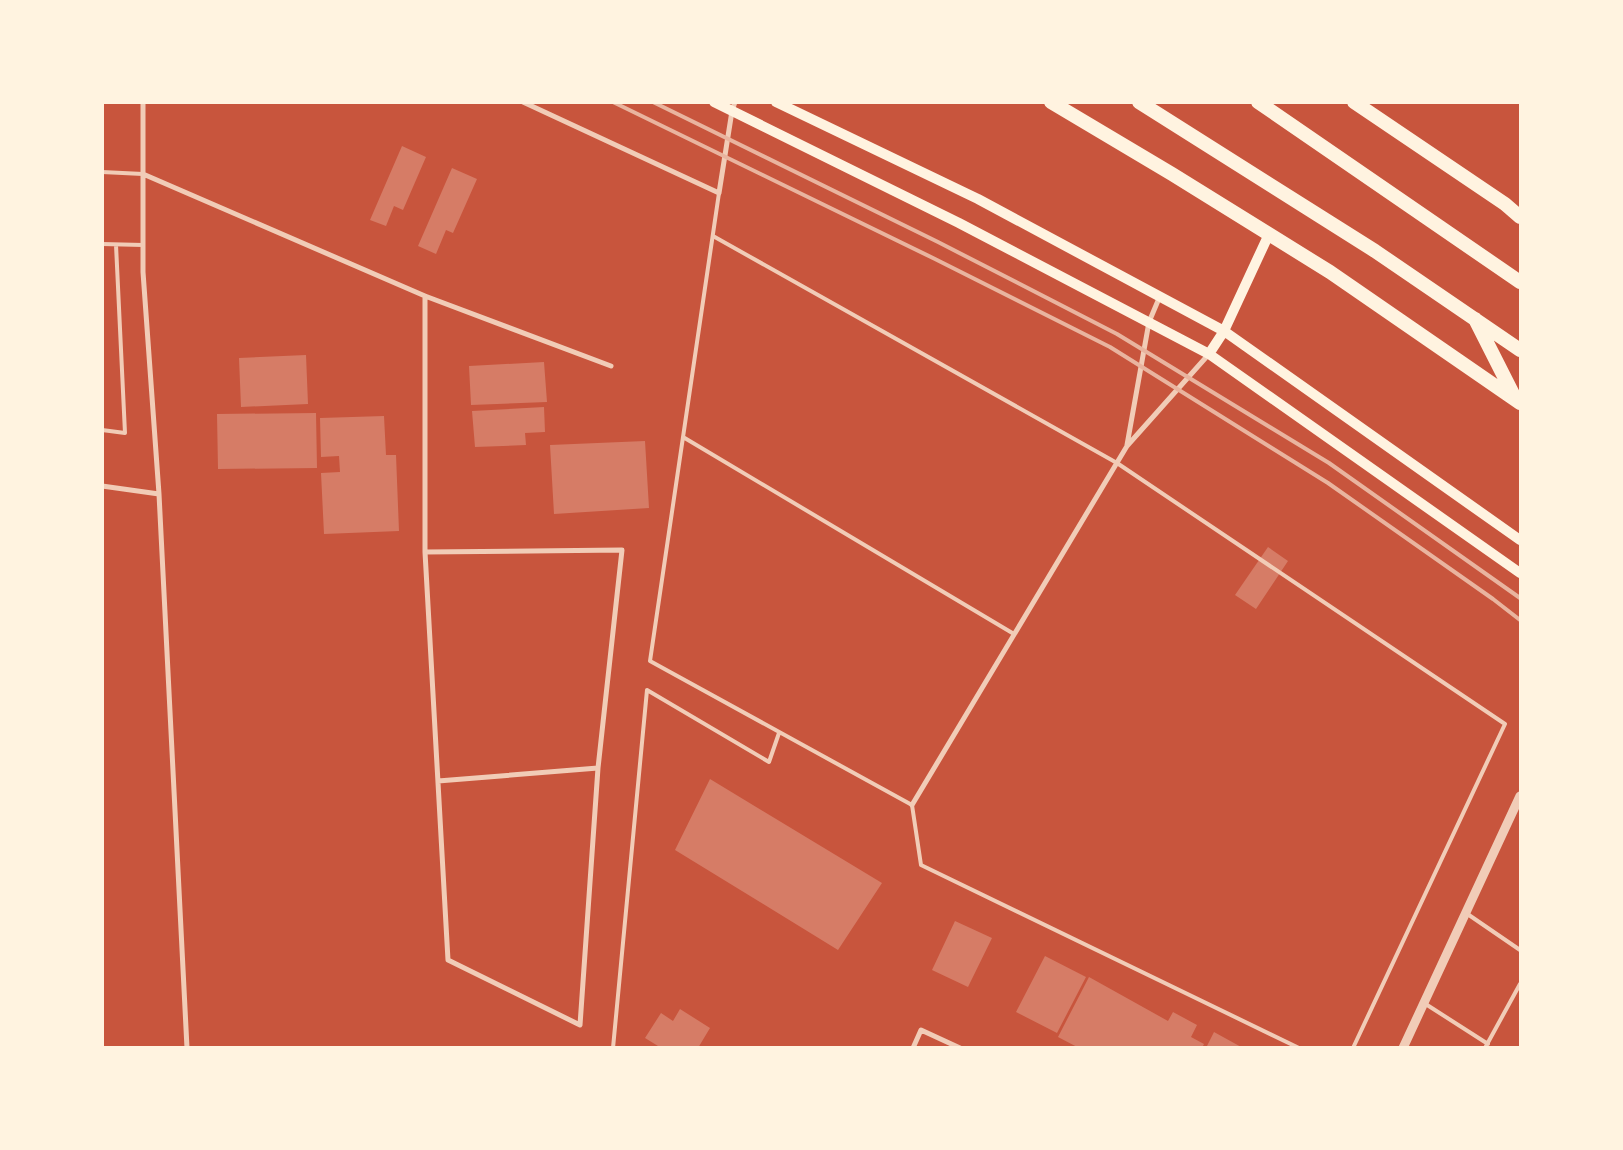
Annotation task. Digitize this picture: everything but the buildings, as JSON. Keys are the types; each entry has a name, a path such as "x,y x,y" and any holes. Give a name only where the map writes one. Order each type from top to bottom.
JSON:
{"highway":[{"path":"1051,102 1330,272 1518,401"},
{"path":"1139,102 1366,245 1520,350"},
{"path":"1258,102 1520,282"},
{"path":"1354,102 1505,204 1520,217"},
{"path":"1475,318 1518,401"}],"main road":[{"path":"714,102 733,107 1209,354 1520,573"},
{"path":"776,102 978,199 1224,331 1520,540"},
{"path":"1209,354 1224,331 1270,234"}],"street":[{"path":"143,102 143,245 159,494 187,1048"},
{"path":"524,102 719,193 733,107"},
{"path":"143,174 425,296 611,366"},
{"path":"1127,446 1150,322 1160,295"},
{"path":"425,296 425,552 448,960 580,1025 598,768 622,550 425,552"},
{"path":"912,804 1127,446 1209,354"},
{"path":"102,486 159,494"},
{"path":"438,781 598,768"},
{"path":"1403,1048 1520,796"},
{"path":"913,1048 922,1030 960,1048"}],"lane":[{"path":"102,172 143,174"},
{"path":"719,193 650,661 912,804 921,865 1299,1048"},
{"path":"713,236 1117,463 1505,724 1353,1048"},
{"path":"102,244 143,245"},
{"path":"102,430 125,433 116,245"},
{"path":"683,437 1014,634"},
{"path":"613,1048 647,690 769,762 779,733"},
{"path":"1466,913 1520,950"},
{"path":"1424,1003 1486,1046 1520,984"}],"railway":[{"path":"613,102 935,259 1110,347 1328,483 1520,620"},
{"path":"653,102 938,242 1117,334 1329,463 1520,598"}]}
